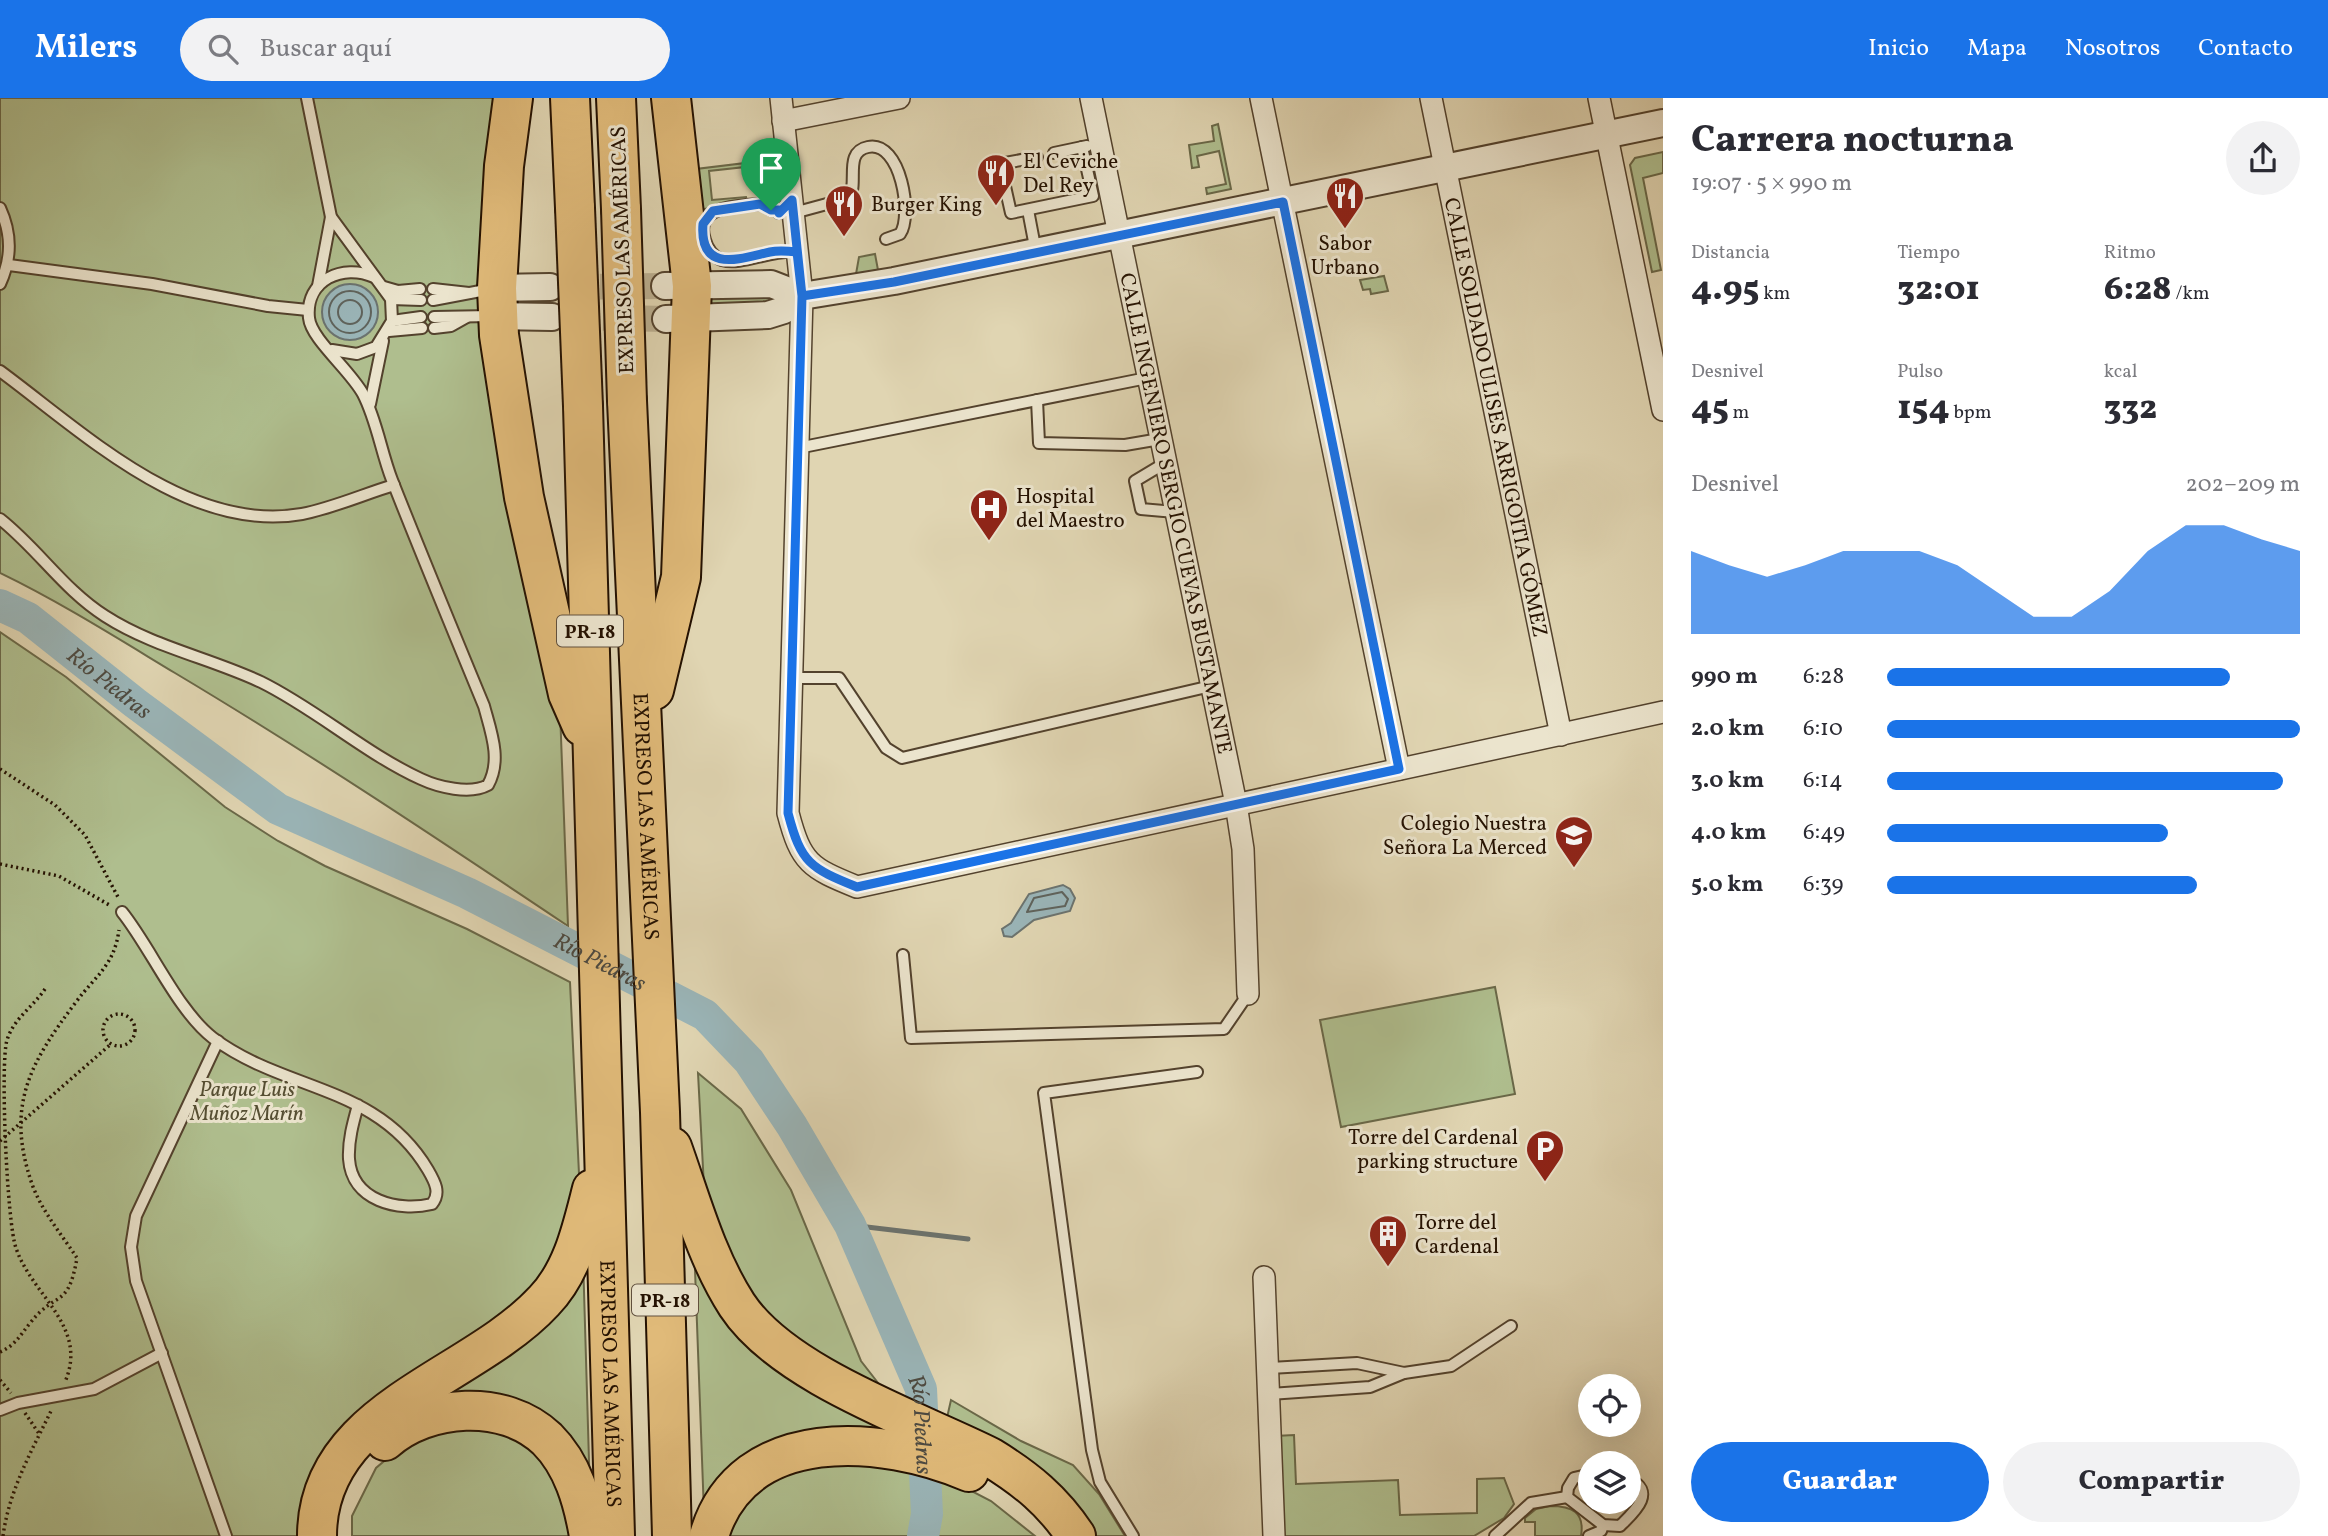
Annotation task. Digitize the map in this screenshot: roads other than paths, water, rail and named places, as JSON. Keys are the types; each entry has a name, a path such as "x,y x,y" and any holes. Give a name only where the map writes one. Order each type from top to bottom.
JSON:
{"highway":[{"path":"513,98 479,306 568,694 593,754"},
{"name":"EXPRESO LAS AMÉRICAS","path":"570,98 583,406 615,1536"},
{"name":"EXPRESO LAS AMÉRICAS","path":"616,98 627,401 660,1112 671,1536"},
{"path":"644,730 681,578 678,302 671,98"},
{"path":"660,1112 716,1268 738,1307 785,1353 977,1463 1045,1536"},
{"path":"317,1536 324,1489 352,1441 385,1413 495,1344 546,1299 565,1270 579,1238 603,1143"},
{"path":"340,1536 350,1494 377,1448 398,1429 420,1419 474,1410 522,1422 548,1440 570,1472 589,1536"},
{"path":"709,1536 732,1491 752,1472 778,1458 812,1448 857,1446 920,1453 977,1463 1017,1474 1046,1497 1076,1536"}],"street":[{"path":"781,98 802,296 788,813 797,847 818,871 857,887 1663,712"},
{"path":"783,121 899,98"},
{"name":"CALLE INGENIERO SERGIO CUEVAS BUSTAMANTE","path":"1091,98 1091,145 1119,236 1236,804 1243,849 1248,994"},
{"path":"1261,98 1399,769"},
{"name":"CALLE SOLDADO ULISES ARRIGOITIA GÓMEZ","path":"1432,98 1561,735"},
{"path":"1599,98 1663,410"},
{"path":"678,302 771,284 802,296 894,282 1663,123"},
{"path":"479,306 551,287"},
{"path":"479,306 552,317"},
{"path":"1264,1277 1274,1536"}],"lane":[{"path":"0,519 16,532 79,598 136,635 219,663 264,684 420,779 452,788 481,789 488,785 495,768 493,739 484,706 394,485 370,407 356,382 314,333 308,310 318,286 331,217 307,98"},
{"path":"1037,157 1024,166 1000,164 1011,214 1070,198 1093,196 1091,145 1059,156"},
{"path":"797,252 778,251 749,259 725,261 710,251 703,231 707,217 718,210 763,204 771,210 779,210 779,213 801,211 849,198 855,187 852,164 856,155 868,147 879,148 890,153 896,162 907,222 900,234 886,239"},
{"path":"1031,207 1037,253"},
{"path":"0,208 8,234 9,265 0,284"},
{"path":"331,217 391,299 388,331 370,407"},
{"path":"9,265 152,284 268,306 308,310"},
{"path":"318,286 325,279 344,271 374,277"},
{"path":"384,287 420,294 391,299"},
{"path":"465,290 479,306 459,297 433,294 465,290"},
{"path":"459,297 479,306"},
{"path":"434,322 451,326 479,306"},
{"path":"328,348 357,355 367,352 388,331 421,323"},
{"path":"0,371 117,457 200,505 251,515 303,513 394,485"},
{"path":"799,448 1147,378"},
{"path":"1037,400 1039,443 1125,445 1160,439"},
{"path":"1165,463 1135,481 1141,509 1175,512"},
{"path":"791,678 839,678 887,748 902,758 1211,686"},
{"path":"122,912 189,1011 218,1041 358,1105 388,1122 420,1157 435,1182 437,1196 432,1204 391,1206 376,1200 355,1182 349,1150 358,1105"},
{"path":"903,955 911,1038 1224,1029 1248,994"},
{"path":"218,1041 164,1152 133,1226 133,1272 226,1536"},
{"path":"1133,1536 1100,1482 1091,1450 1044,1093 1197,1072"},
{"path":"1269,1394 1370,1387 1404,1373 1451,1366 1511,1326"},
{"path":"0,1410 18,1403 94,1389 162,1353"},
{"path":"1268,1368 1357,1363 1404,1373"},
{"path":"1567,1497 1568,1488 1574,1478 1578,1477"},
{"path":"1499,1534 1531,1503 1567,1497 1585,1508 1603,1531"},
{"path":"1589,1536 1620,1526 1632,1514"}],"water":[{"path":"350,284 361,286 370,292 376,301 376,323 370,332 361,338 350,340 339,338 330,332 324,323 322,312 324,301 330,292 339,286"},
{"path":"1063,885 1070,889 1075,898 1070,911 1034,920 1012,937 1004,936 1002,929 1011,923 1029,894"}],"waterway":[{"name":"Río Piedras","path":"0,605 28,618 135,703 278,809 467,893 705,1015 749,1061 792,1126 850,1225 921,1389 927,1514 923,1536"},
{"path":"850,1225 968,1239"}],"tunnel":[{"path":"561,287 665,286"},
{"path":"564,317 666,319"}],"place":[{"name":"El Ceviche Del Rey","path":"996,207"},
{"name":"Sabor Urbano","path":"1345,230"},
{"name":"Burger King","path":"844,238"},
{"name":"Hospital del Maestro","path":"989,542"},
{"name":"Colegio Nuestra Señora La Merced","path":"1574,869"},
{"name":"Torre del Cardenal parking structure","path":"1545,1183"},
{"name":"Torre del Cardenal","path":"1388,1268"}],"park label":[{"name":"Parque Luis Muñoz Marín","path":"247,1101"}]}
